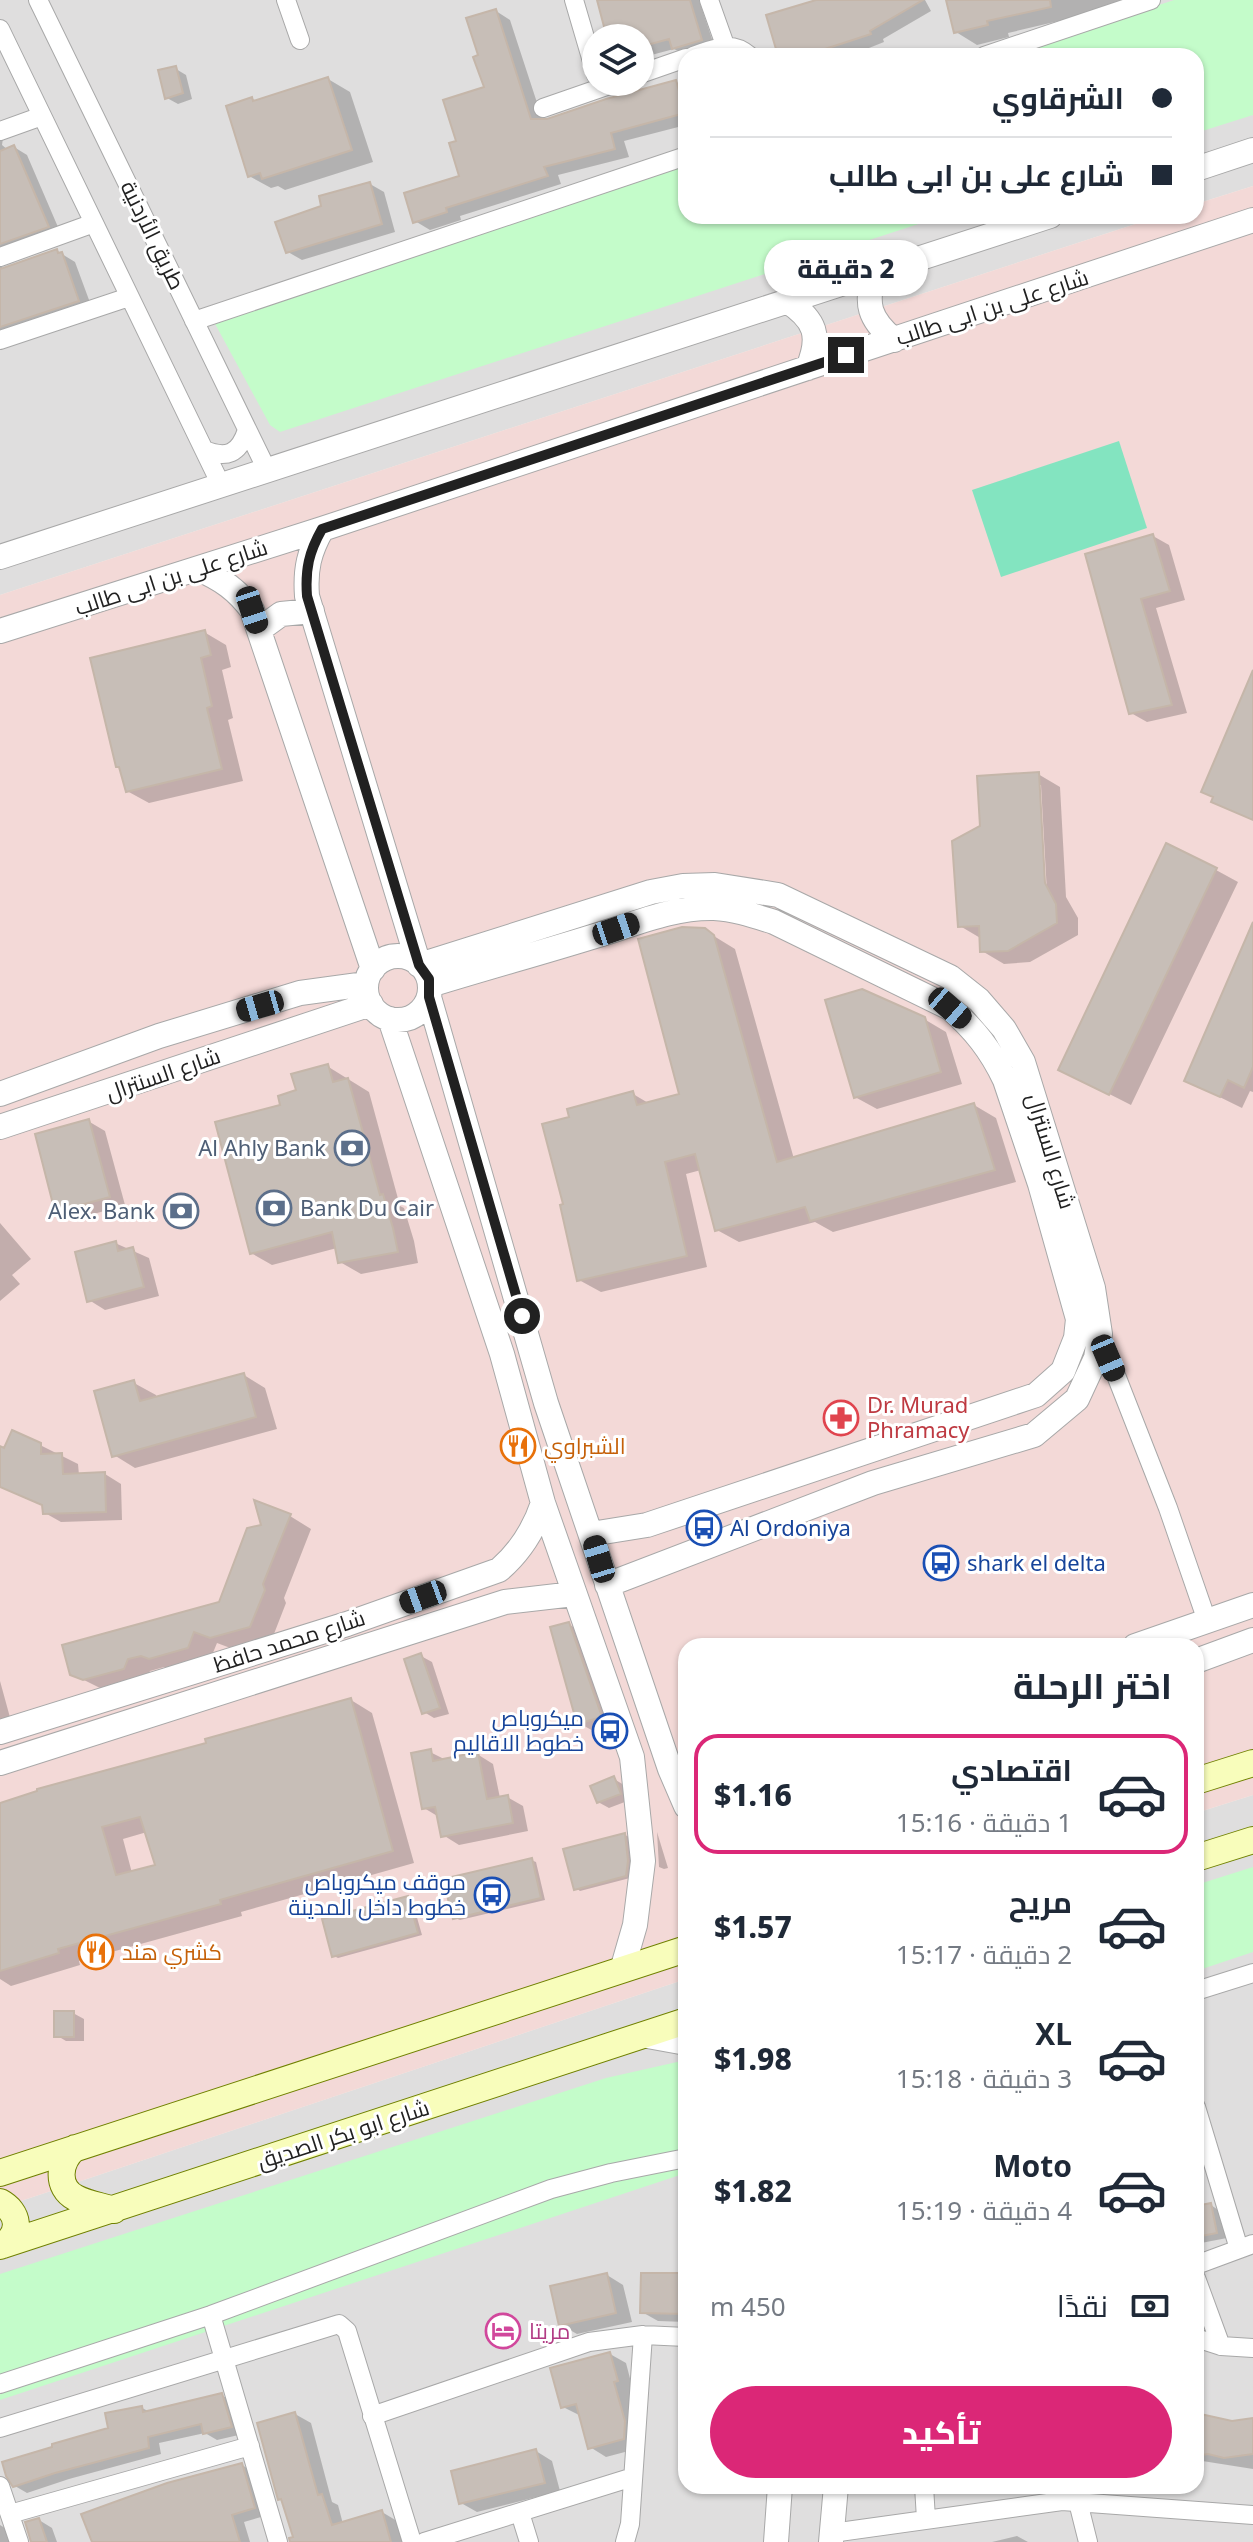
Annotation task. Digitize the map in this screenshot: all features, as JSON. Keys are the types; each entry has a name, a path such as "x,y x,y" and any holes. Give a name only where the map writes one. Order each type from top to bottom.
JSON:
{"main road":[{"path":"1204,1778 1253,1763"},
{"path":"1204,1855 1253,1840"},
{"path":"0,2173 678,1952"},
{"name":"شارع ابو بكر الصديق","path":"2,2246 678,2024"},
{"path":"75,2148 62,2167 66,2189 77,2199 114,2210"},
{"path":"0,2202 9,2208 16,2220 14,2235 2,2246"}],"street":[{"name":"طريق الأردنية","path":"38,0 267,470"},
{"path":"286,0 300,40"},
{"path":"574,0 582,27"},
{"path":"709,0 725,45"},
{"path":"1008,48 1151,0"},
{"path":"0,29 221,485"},
{"path":"716,48 725,45 738,48"},
{"path":"654,69 678,61"},
{"path":"543,108 582,90"},
{"path":"0,131 42,116"},
{"path":"1204,166 1253,150"},
{"path":"194,321 678,159"},
{"name":"شارع على بن ابى طالب","path":"0,631 322,529 1253,220"},
{"path":"0,257 94,223"},
{"path":"0,557 1025,224"},
{"path":"874,273 868,292 870,310 879,327 894,340"},
{"path":"0,340 129,297"},
{"path":"787,301 804,312 814,329 816,350 808,368"},
{"path":"204,450 217,455 231,453 242,443 247,430"},
{"path":"322,529 311,549 305,570 307,596 424,978 546,1403 678,1788"},
{"path":"198,569 220,578 238,592 252,610 375,994 502,1354 543,1503 632,1757 643,1843 638,1905 622,1970"},
{"path":"259,630 281,614 312,611"},
{"name":"شارع السنترال","path":"424,978 511,948 651,892 683,886 715,885 778,895 950,977 988,1010 1004,1029 1023,1062 1093,1288 1100,1334 1088,1379 1077,1399 1034,1435 873,1483 607,1585"},
{"name":"شارع السنترال","path":"511,948 596,936 657,915 686,909 731,910 774,922 950,1008 973,1028 992,1052 1005,1080 1078,1319 1076,1338 1063,1371 1036,1395 647,1525 591,1534"},
{"path":"375,994 385,960 393,957 402,957 424,978"},
{"path":"375,994 403,1020 420,1012 424,978"},
{"name":"شارع السنترال","path":"0,1094 159,1036 300,993 375,994"},
{"name":"شارع السنترال","path":"0,1127 300,1027 375,994"},
{"path":"285,999 300,1027"},
{"path":"50,1074 63,1108"},
{"path":"1100,1334 1168,1508 1207,1621"},
{"path":"502,1354 530,1345"},
{"path":"944,1427 955,1459"},
{"name":"شارع محمد حافظ","path":"0,1732 347,1624 499,1570 515,1556 536,1522 543,1503"},
{"name":"شارع محمد حافظ","path":"0,1763 505,1602 574,1594"},
{"path":"1158,1638 1253,1605"},
{"path":"1204,1658 1253,1640"},
{"path":"604,1677 635,1666"},
{"path":"37,1720 47,1748"},
{"path":"1204,1988 1253,1973"},
{"path":"642,2035 678,2042"},
{"path":"1204,2134 1246,2247 1204,2262"},
{"path":"0,2384 211,2315 551,2189 678,2160"},
{"path":"1204,2300 1221,2346"},
{"path":"211,2315 278,2542"},
{"path":"0,2428 339,2324 347,2331 412,2542"},
{"path":"372,2416 589,2342 643,2335 678,2337"},
{"path":"625,2542 630,2524 643,2335"},
{"path":"1204,2341 1221,2346 1253,2348"},
{"path":"10,2514 250,2446"},
{"path":"424,2542 633,2477"},
{"path":"0,2486 19,2542"},
{"path":"776,2542 779,2494"},
{"path":"835,2494 831,2537 1068,2496 1253,2515"},
{"path":"924,2494 926,2519"},
{"path":"1068,2496 1088,2542"},
{"path":"520,2513 529,2542"}],"shaded area":[{"path":"0,0 1253,0 1253,186 1204,201 1204,48 678,48 678,224 1136,224 0,595"},
{"path":"1253,186 1253,1795 1204,1810 1204,1638 678,1638 678,1982 0,2208 0,595 1136,224 1204,224 1204,201"},
{"path":"1253,1795 1253,2542 0,2542 0,2208 678,1982 678,2494 1204,2494 1204,1810"}],"green space":[{"path":"1174,0 1253,0 1253,115 1204,130 1204,48 1030,48"},
{"path":"678,166 678,224 918,224 280,432 270,425 213,320"},
{"path":"1119,441 1147,528 1001,577 972,490"},
{"path":"1253,1867 1253,1952 1204,1968 1204,1882"},
{"path":"678,2062 678,2176 0,2400 0,2274 606,2078"}],"building":[{"path":"597,0 690,0 702,40 672,49 669,39 654,43 654,24 603,24"},
{"path":"816,0 923,0 870,31 871,34 828,48 776,48 766,15"},
{"path":"946,0 1050,0 1051,7 987,21 988,25 954,33"},
{"path":"496,9 531,119 547,119 617,96 654,96 654,86 676,80 678,115 611,133 615,149 544,167 548,176 446,208 447,212 413,223 404,193 459,176 449,143 456,141 443,100 484,87 473,57 478,55 466,18"},
{"path":"176,66 183,93 165,99 158,70"},
{"path":"328,77 352,150 262,179 260,173 248,177 226,106 252,97 253,101"},
{"path":"14,145 49,227 0,244 0,151"},
{"path":"370,182 382,224 286,253 275,222 321,206 319,196"},
{"path":"57,249 58,253 62,252 79,301 0,327 0,269"},
{"path":"1153,534 1170,591 1141,599 1172,705 1129,714 1085,554"},
{"path":"205,630 211,655 201,658 212,706 207,708 222,769 126,792 119,767 116,767 90,658"},
{"path":"1253,670 1253,820 1211,802 1213,797 1201,792"},
{"path":"1039,772 1045,883 1056,904 1057,923 1008,951 980,952 979,926 958,927 952,841 980,826 977,776"},
{"path":"1166,843 1217,868 1109,1095 1058,1070"},
{"path":"1253,922 1253,1067 1244,1088 1228,1080 1220,1097 1184,1081"},
{"path":"682,927 705,928 714,935 777,1162 974,1103 995,1170 810,1221 805,1207 715,1231 695,1154 665,1162 687,1256 577,1281 560,1205 563,1204 542,1124 569,1117 567,1109 633,1091 637,1105 679,1094 638,939"},
{"path":"862,989 925,1017 941,1072 854,1098 825,1000"},
{"path":"328,1064 333,1082 348,1078 398,1252 338,1263 332,1232 250,1254 215,1122 280,1105 278,1096 296,1090 291,1074"},
{"path":"89,1119 110,1197 55,1212 35,1134"},
{"path":"116,1241 118,1251 133,1247 144,1287 87,1302 75,1252"},
{"path":"244,1373 256,1417 112,1457 94,1391 134,1380 140,1401"},
{"path":"12,1430 41,1443 41,1454 62,1453 63,1474 105,1472 106,1512 43,1514 42,1505 0,1487 0,1446 4,1448"},
{"path":"254,1500 291,1514 263,1584 265,1590 250,1627 210,1638 194,1632 188,1648 149,1659 141,1656 128,1659 124,1669 83,1680 70,1675 62,1645 219,1602 247,1528 261,1525"},
{"path":"569,1622 602,1717 577,1724 550,1627"},
{"path":"421,1653 440,1708 422,1714 404,1659"},
{"path":"351,1698 393,1851 220,1900 221,1904 58,1949 59,1953 0,1971 0,1803 37,1789 206,1743 205,1739","holes":["140,1817 155,1865 116,1875 102,1827"]},
{"path":"431,1749 433,1761 478,1752 487,1799 508,1795 513,1823 441,1837 435,1807 422,1809 411,1753"},
{"path":"614,1776 621,1794 597,1803 590,1786"},
{"path":"625,1833 626,1876 574,1890 563,1849"},
{"path":"532,1858 541,1898 453,1919 443,1879"},
{"path":"408,1896 418,1933 332,1957 322,1919"},
{"path":"54,2011 74,2011 74,2037 54,2037"},
{"path":"1211,2203 1217,2233 1204,2235 1204,2204"},
{"path":"607,2273 616,2313 559,2326 550,2286"},
{"path":"641,2273 678,2273 678,2314 640,2313"},
{"path":"610,2352 618,2381 614,2382 625,2421 624,2439 588,2449 576,2404 561,2408 550,2368"},
{"path":"222,2393 232,2427 203,2434 201,2424 148,2437 149,2448 13,2487 6,2476 2,2462 108,2428 105,2413 142,2406 143,2412"},
{"path":"295,2412 318,2495 322,2494 332,2525 382,2510 391,2542 290,2542 289,2538 293,2537 281,2499 278,2500 257,2423"},
{"path":"1204,2415 1232,2421 1253,2418 1253,2454 1224,2458 1204,2455"},
{"path":"536,2449 545,2483 459,2504 451,2471"},
{"path":"242,2463 255,2508 232,2515 240,2542 92,2542 81,2514 167,2483"},
{"path":"39,2518 47,2542 31,2542 25,2522"}],"place":[{"name":"Al Ahly Bank","path":"352,1148"},
{"name":"Bank Du Cair","path":"274,1208"},
{"name":"Alex. Bank","path":"181,1211"},
{"name":"Dr. Murad Phramacy","path":"841,1418"},
{"name":"الشبراوي","path":"518,1446"},
{"name":"Al Ordoniya","path":"704,1528"},
{"name":"shark el delta","path":"941,1563"},
{"name":"ميكروباص خطوط الاقاليم","path":"610,1731"},
{"name":"موقف ميكروباص خطوط داخل المدينة","path":"492,1895"},
{"name":"كشري هند","path":"96,1952"},
{"name":"مريتا","path":"503,2331"}],"route":[{"path":"522,1316 429,997 429,979 419,965 307,596 305,570 311,549 322,529 846,355"}]}
